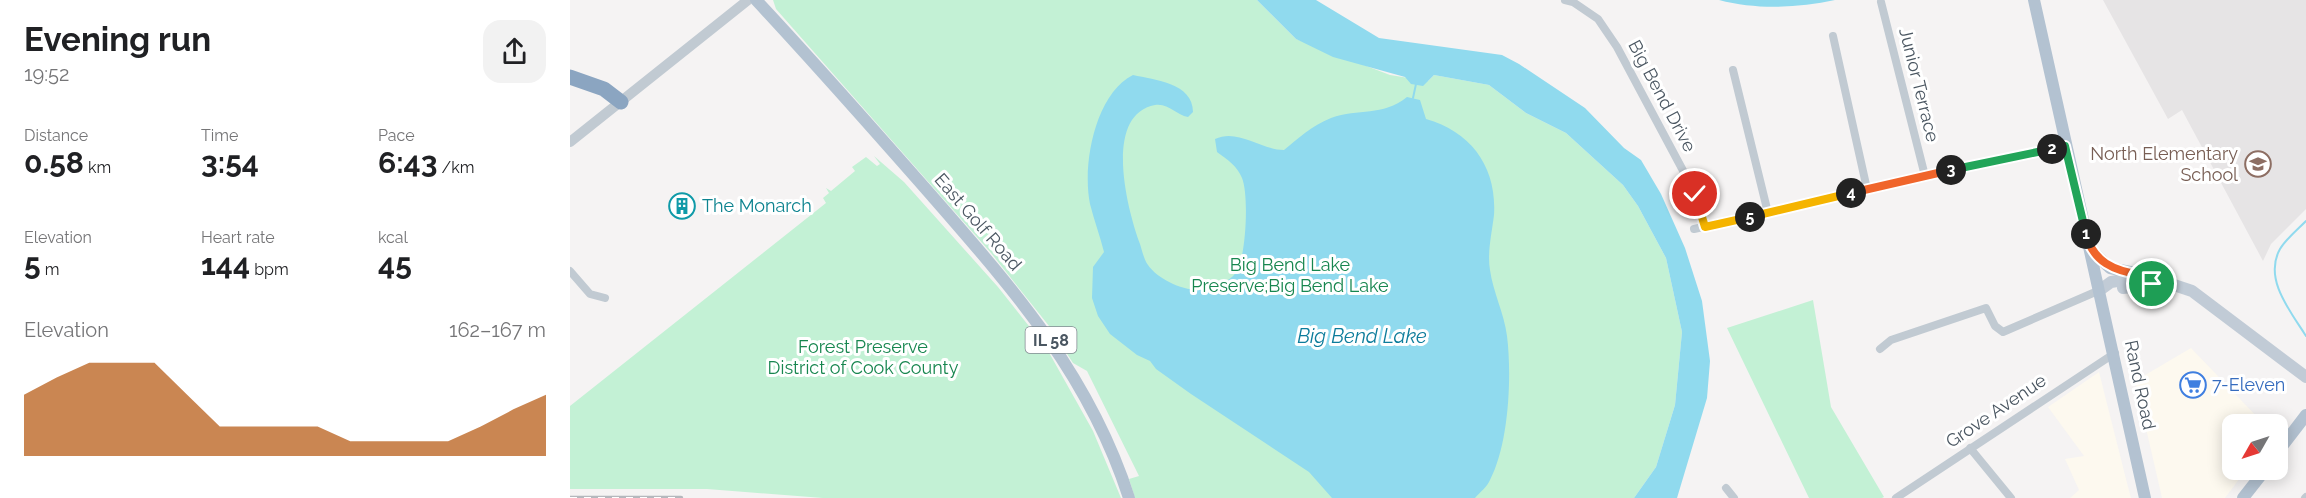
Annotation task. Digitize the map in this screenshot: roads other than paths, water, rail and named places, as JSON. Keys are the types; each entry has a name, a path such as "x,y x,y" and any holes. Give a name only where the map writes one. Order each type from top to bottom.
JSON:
{"highway":[{"path":"570,77 604,88 621,102"}],"main road":[{"name":"East Golf Road","path":"756,0 890,148 1035,318 1087,402 1129,498"},
{"name":"Rand Road","path":"2034,0 2065,146 2115,353 2145,498"},
{"path":"2090,249 2110,267 2145,275"},
{"path":"2100,290 2111,282 2153,275 2159,280 2192,291 2306,377"},
{"path":"2100,290 2152,284 2159,280"},
{"path":"2289,364 2306,370"},
{"path":"2288,439 2306,415"},
{"path":"2243,498 2257,480"}],"street":[{"path":"570,142 748,0"},
{"name":"Big Bend Drive","path":"1565,0 1573,2 1598,19 1617,47 1695,194 1705,227"},
{"name":"Junior Terrace","path":"1881,2 1925,176"},
{"path":"1833,36 1866,189"},
{"path":"1733,70 1768,213"},
{"path":"1694,229 2065,146"},
{"path":"570,270 590,294 605,298"},
{"path":"1880,349 1891,340 1986,308 1995,326 2003,332 2100,290"},
{"name":"Grove Avenue","path":"1896,498 2115,353"},
{"path":"1971,448 2011,498"},
{"path":"1726,488 1734,498"}],"water":[{"path":"1257,0 1316,0 1379,38 1502,55 1585,108 1624,148 1641,160 1661,194 1685,248 1702,301 1710,361 1707,398 1677,498 1634,498 1656,467 1675,405 1682,332 1666,258 1638,206 1623,185 1566,133 1526,113 1489,85 1434,75 1423,86 1411,84 1405,77 1333,57 1296,39"},
{"path":"1719,0 1835,0 1806,5 1762,7"},
{"name":"Big Bend Lake","path":"1133,75 1171,84 1187,95 1191,102 1193,112 1188,117 1160,105 1139,113 1129,126 1124,145 1123,166 1125,189 1145,260 1153,271 1167,281 1193,290 1218,285 1236,273 1241,261 1245,237 1246,210 1242,178 1238,170 1217,152 1215,139 1232,136 1284,150 1311,128 1324,121 1341,115 1379,110 1407,97 1420,100 1426,119 1456,133 1478,154 1486,167 1494,198 1489,263 1491,278 1506,327 1509,390 1505,429 1496,465 1489,483 1475,498 1332,498 1309,472 1191,394 1156,369 1150,361 1137,355 1110,334 1098,316 1092,298 1093,267 1104,252 1090,204 1088,170 1094,132 1101,114 1109,98 1120,84"}],"waterway":[{"path":"1413,98 1416,84"},
{"path":"2306,221 2280,249 2275,272 2281,295 2306,336"}],"railway":[{"path":"570,498 681,498"}],"place":[{"name":"North Elementary School","path":"2258,164"},
{"name":"The Monarch","path":"682,206"},
{"name":"7-Eleven","path":"2193,385"}],"park label":[{"name":"Big Bend Lake Preserve;Big Bend Lake","path":"1290,275"},
{"name":"Forest Preserve District of Cook County","path":"863,357"}]}
